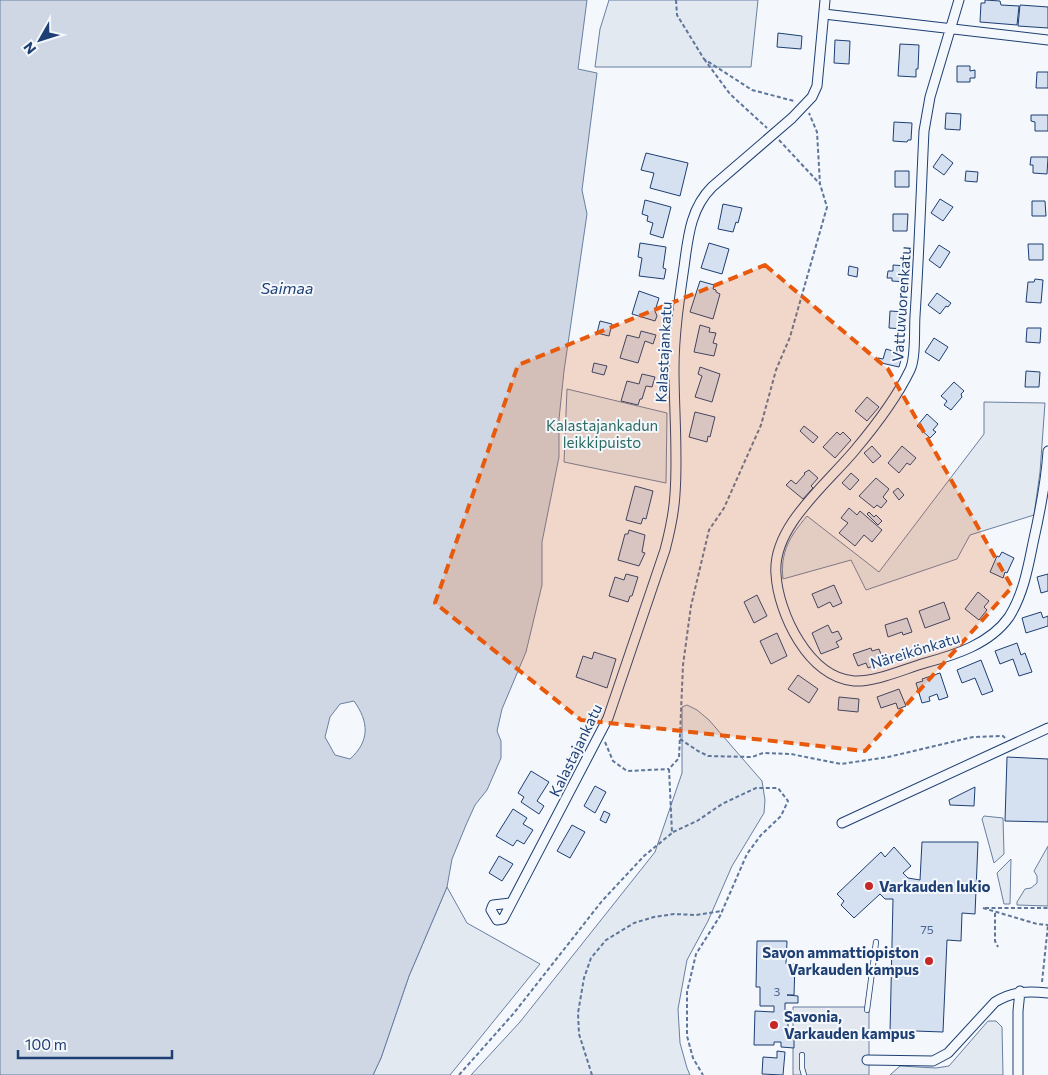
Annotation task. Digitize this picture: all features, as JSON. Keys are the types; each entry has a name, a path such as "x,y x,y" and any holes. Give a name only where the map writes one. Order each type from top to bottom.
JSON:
{"street":[{"name":"Kalastajankatu","path":"511,903 608,718 665,550 675,494 671,436 676,330 689,232 695,212 704,195 712,187 774,135 812,97 816,86 825,0"},
{"name":"Vattuvuorenkatu","path":"807,652 784,610 776,574 776,556 781,541 793,520 866,436 893,401 912,366 924,131 930,97 959,0"},
{"path":"824,14 1048,40"},
{"name":"Näreikönkatu","path":"807,652 826,671 839,678 870,680 943,658 970,648 986,639 1008,617 1018,600 1026,576 1044,494 1048,451"},
{"path":"842,823 1048,728"},
{"path":"868,1060 933,1061 948,1053 995,1002 1004,996 1020,991 1048,993"},
{"path":"1018,1075 1018,1011 1020,991"}],"lane":[{"path":"867,1010 876,942"},
{"path":"802,1056 804,1075"}],"path":[{"path":"676,0 677,15 704,59 730,94 774,135 820,184"},
{"path":"704,59 752,90 797,102"},
{"path":"672,833 669,769 679,758 682,665 691,606 709,530 724,508 761,425 776,370 790,337 827,207 820,184 817,132 808,112"},
{"path":"599,734 607,745 613,761 627,771 669,769"},
{"path":"680,738 708,756 752,757 763,753 791,754 841,764 888,757 973,737 1003,736 1013,744"},
{"path":"459,1075 514,1013 602,900 644,856 672,833 696,821 722,804 756,788 778,788 788,801 781,816 761,835 747,854 722,911 696,954 687,992 687,1036 693,1058 703,1075"},
{"path":"1042,982 1048,925 1037,924 983,908 1048,908"},
{"path":"592,1075 579,1034 578,1013 584,978 592,958 606,940 634,923 674,914 696,915 722,911"},
{"path":"995,912 995,941 998,947"}],"highlighted area":[{"path":"765,265 888,369 1012,587 865,751 581,720 435,603 518,365"}],"green space":[{"path":"609,0 758,0 751,67 595,67 600,29"},
{"name":"Kalastajankadun leikkipuisto","path":"567,389 667,413 666,483 564,462"},
{"path":"984,402 1045,403 1040,472 1034,515 970,535 957,559 866,590 851,560 783,579 782,569 785,552 791,538 807,516 879,572 984,434"},
{"path":"687,705 697,710 709,720 762,781 765,800 764,813 732,866 708,921 687,960 678,1009 680,1043 690,1075 471,1075 520,1022 655,852 682,773 682,707"},
{"path":"984,816 1003,818 1004,854 994,863 982,819"},
{"path":"1048,846 1048,906 1017,905 1025,889 1031,888 1037,883 1037,876 1034,871"},
{"path":"1011,859 1010,904 1004,904 997,873"},
{"path":"447,887 467,923 540,964 450,1075 373,1075 381,1058 409,976"},
{"path":"988,1021 996,1021 1002,1027 1003,1075 890,1075 900,1066 936,1068 949,1066"}],"shaded area":[{"path":"793,1007 869,1007 869,1075 793,1075"}],"water":[{"name":"Saimaa","path":"0,0 587,0 578,69 597,73 582,190 587,214 564,371 559,419 559,457 542,542 542,585 526,652 502,709 497,731 501,741 501,758 487,790 475,805 452,859 447,887 409,976 381,1058 373,1075 0,1075","holes":["354,701 365,724 364,738 361,745 350,759 335,755 325,737 330,717 340,704"]}],"building":[{"path":"985,0 1000,1 1001,5 1019,6 1017,25 980,22 981,3 985,3"},
{"path":"1020,5 1048,7 1048,28 1018,26"},
{"path":"778,33 802,36 801,49 777,47"},
{"path":"835,40 850,41 849,64 834,63"},
{"path":"900,44 919,45 916,77 898,76"},
{"path":"957,66 970,66 970,71 975,70 975,78 970,78 970,82 957,82"},
{"path":"1037,72 1048,72 1048,88 1036,88"},
{"path":"946,113 961,114 960,130 945,129"},
{"path":"1031,115 1048,115 1048,131 1035,131 1035,122 1031,121"},
{"path":"894,122 912,123 911,140 907,142 893,141"},
{"path":"646,153 688,163 680,196 650,188 654,173 641,170"},
{"path":"942,154 953,163 944,175 933,167"},
{"path":"1031,157 1048,157 1047,174 1033,173 1033,165 1030,165"},
{"path":"895,171 909,171 909,187 895,187"},
{"path":"966,171 978,172 977,182 965,181"},
{"path":"940,199 953,207 943,221 931,213"},
{"path":"645,200 671,207 663,238 650,234 653,223 647,221 648,216 642,214"},
{"path":"1032,201 1045,201 1046,216 1032,216"},
{"path":"723,204 742,208 738,223 736,222 733,232 718,229"},
{"path":"893,214 908,214 907,231 893,231"},
{"path":"640,243 666,247 663,268 666,269 664,279 639,276 642,258 638,257"},
{"path":"709,243 729,249 722,274 701,268"},
{"path":"1028,244 1043,244 1043,260 1029,260"},
{"path":"939,245 950,252 940,268 929,260"},
{"path":"893,265 907,266 907,282 892,281 892,278 887,278 888,271 893,271"},
{"path":"849,266 858,268 857,277 848,275"},
{"path":"1035,279 1043,280 1041,303 1026,302 1028,282 1034,282"},
{"path":"700,281 714,285 713,289 720,294 713,319 690,312"},
{"path":"639,291 659,298 655,311 657,316 655,321 632,314"},
{"path":"937,293 951,303 940,314 928,305"},
{"path":"890,311 905,312 904,329 889,328"},
{"path":"600,321 612,324 609,336 597,333"},
{"path":"700,325 710,328 709,332 716,333 713,343 717,344 714,356 694,352"},
{"path":"1027,328 1041,328 1040,343 1026,342"},
{"path":"641,331 656,335 653,344 645,341 638,363 620,358 627,335 639,338"},
{"path":"934,338 948,347 939,361 925,352"},
{"path":"886,349 900,353 898,359 901,360 899,367 877,362 878,358 883,359"},
{"path":"594,363 607,366 604,375 592,372"},
{"path":"700,367 720,374 712,402 695,397 702,376 698,374"},
{"path":"1026,371 1040,372 1039,387 1025,387"},
{"path":"642,374 655,377 652,387 646,386 638,405 621,401 627,381 639,384"},
{"path":"954,382 964,391 961,394 962,397 951,410 944,405 947,401 941,396"},
{"path":"867,397 879,407 867,421 855,411"},
{"path":"695,412 715,417 707,442 689,437"},
{"path":"927,414 938,424 933,430 936,432 930,438 917,426"},
{"path":"804,426 818,437 813,443 800,431"},
{"path":"837,432 840,435 843,432 851,440 835,458 823,447"},
{"path":"872,446 881,456 873,463 864,453"},
{"path":"902,446 916,458 910,465 907,463 899,473 888,463"},
{"path":"809,470 818,478 811,486 813,488 803,499 786,485 791,480 796,484 804,473"},
{"path":"851,473 859,480 850,490 842,483"},
{"path":"876,478 889,489 883,497 887,501 881,508 877,505 874,508 859,496"},
{"path":"635,486 653,491 646,519 643,518 641,524 626,520"},
{"path":"898,488 904,495 899,500 893,492"},
{"path":"849,508 857,515 860,511 882,530 872,542 864,535 855,546 839,533 848,523 841,518"},
{"path":"869,512 874,517 876,515 882,521 878,525 867,514"},
{"path":"629,530 645,535 642,552 645,553 639,566 618,560 625,534 628,534"},
{"path":"1002,552 1014,558 1003,578 990,572 997,556 999,557"},
{"path":"626,574 638,577 628,602 609,596 615,577 624,580"},
{"path":"1048,574 1048,591 1041,593 1037,577"},
{"path":"834,585 842,603 833,607 830,602 818,608 812,594"},
{"path":"978,592 989,601 984,607 987,610 979,620 965,609"},
{"path":"757,595 767,616 754,623 744,602"},
{"path":"944,602 950,619 925,628 919,611"},
{"path":"1041,612 1043,618 1048,616 1048,626 1026,633 1022,618"},
{"path":"907,618 912,632 903,635 902,632 888,637 885,625"},
{"path":"828,625 832,633 838,631 842,639 836,642 839,647 821,654 812,633"},
{"path":"777,633 787,656 771,664 760,641"},
{"path":"1017,643 1021,655 1025,653 1032,672 1019,676 1013,659 1000,664 995,651"},
{"path":"871,648 872,651 879,649 884,662 868,668 866,663 858,666 853,654"},
{"path":"594,652 616,659 607,688 576,677 583,656 592,659"},
{"path":"981,660 993,691 982,695 975,678 962,683 957,670"},
{"path":"940,673 948,697 939,700 937,694 929,697 930,701 922,703 916,683"},
{"path":"798,675 818,689 809,703 788,689"},
{"path":"899,689 906,706 898,709 896,703 881,708 877,697"},
{"path":"839,697 859,699 858,712 838,710"},
{"path":"1007,757 1048,759 1048,822 1005,821"},
{"path":"531,771 549,782 537,801 544,806 539,814 521,802 524,797 518,793"},
{"path":"595,786 606,792 595,813 584,806"},
{"path":"975,787 974,806 950,805 949,800"},
{"path":"513,809 527,818 523,824 533,830 524,844 517,840 513,846 496,836"},
{"path":"604,811 610,814 606,823 600,820"},
{"path":"572,825 585,832 570,858 557,851"},
{"path":"922,842 978,842 975,914 962,913 961,941 947,940 943,1032 915,1031 915,1034 890,1033 893,899 885,899 880,894 854,918 841,905 844,901 837,894 881,852 885,857 894,847 911,866 903,873 908,878 920,880"},
{"path":"499,856 513,864 502,881 489,873"},
{"path":"757,941 787,941 786,964 795,964 794,995 787,995 798,996 798,1003 785,1003 785,1010 788,1010 788,1039 794,1039 794,1048 781,1047 781,1042 774,1042 774,1045 754,1045 755,1011 774,1012 774,1006 760,1006 760,987 756,987"},
{"path":"777,1051 785,1052 783,1075 762,1074 763,1057 777,1058"}],"place":[{"name":"Varkauden lukio","path":"869,886"},
{"name":"Savon ammattiopiston Varkauden kampus","path":"929,961"},
{"name":"Savonia, Varkauden kampus","path":"774,1025"}]}
